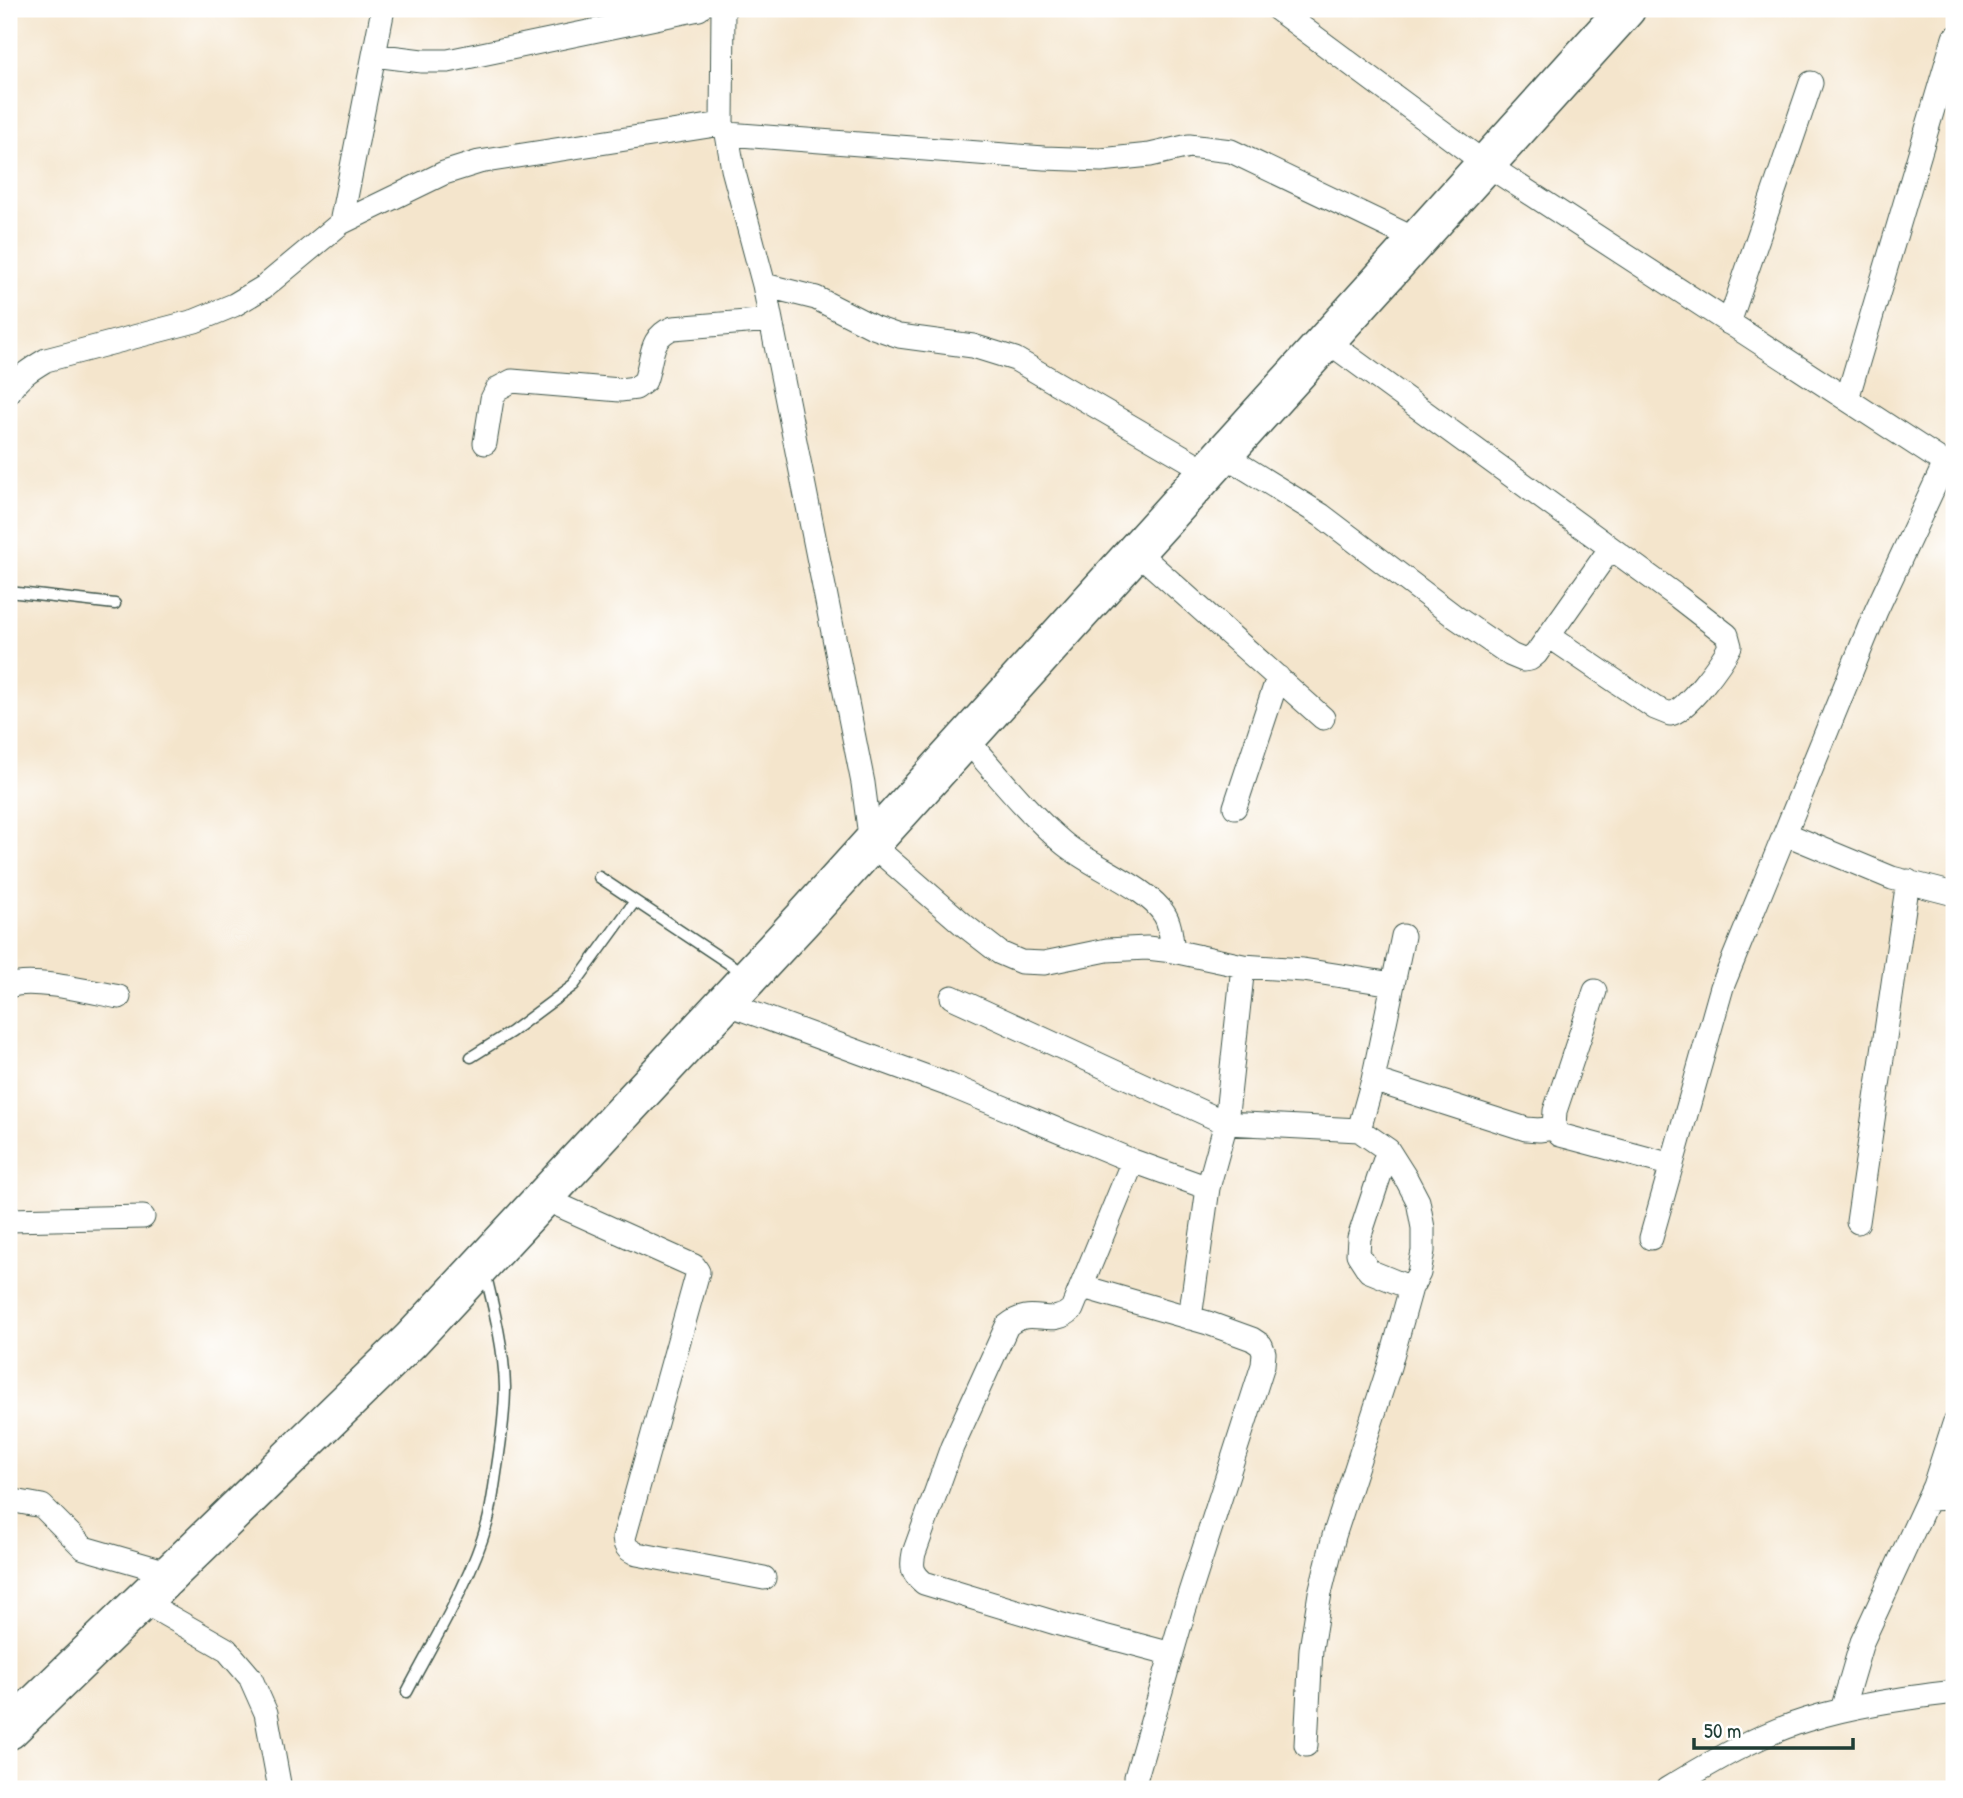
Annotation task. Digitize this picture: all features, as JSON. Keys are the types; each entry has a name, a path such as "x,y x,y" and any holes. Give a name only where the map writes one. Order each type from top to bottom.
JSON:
{"highway":[{"path":"9,1730 411,1340 871,844 1626,9"}],"street":[{"path":"341,223 383,9"},
{"path":"374,55 422,61 448,61 699,9"},
{"path":"723,9 725,129 764,285 863,783 871,844 964,925 1000,953 1021,962 1044,963 1107,950 1147,948 1243,966 1303,970 1393,984"},
{"path":"1278,9 1487,165 1950,466 1876,611 1722,987 1651,1238"},
{"path":"1847,399 1954,37"},
{"path":"1730,323 1811,83"},
{"path":"9,392 28,370 46,360 195,321 234,305 264,287 341,223 444,173 479,162 725,129 1044,158 1101,160 1150,155 1189,146 1212,147 1230,151 1419,241"},
{"path":"764,285 816,298 873,327 899,336 973,346 1014,359 1321,515 1454,616 1511,655 1523,660 1530,659 1549,636 1610,548"},
{"path":"485,443 492,399 498,389 512,381 620,390 636,388 645,381 654,342 660,332 673,328 771,320"},
{"path":"1327,341 1727,635 1730,646 1724,658 1682,709 1670,714 1655,708 1549,636"},
{"path":"1136,551 1323,718"},
{"path":"1235,807 1278,677"},
{"path":"966,739 1063,843 1144,895 1164,914 1170,928 1173,951"},
{"path":"1786,834 1892,878 1954,894"},
{"path":"1858,1222 1908,881"},
{"path":"1359,1130 1373,1080 1404,936"},
{"path":"1191,1318 1208,1188 1226,1124 1243,966"},
{"path":"9,986 17,983 46,985 119,996"},
{"path":"737,990 949,1086 1133,1161 1208,1188"},
{"path":"1595,991 1555,1111 1554,1128 1560,1135 1672,1165"},
{"path":"951,997 1226,1124 1359,1130 1388,1150 1418,1201 1423,1228 1419,1273 1411,1288 1389,1367 1334,1536 1320,1593 1311,1649 1307,1745"},
{"path":"1373,1080 1526,1129 1554,1128"},
{"path":"1388,1150 1359,1238 1358,1254 1369,1271 1411,1288"},
{"path":"1133,1161 1072,1309 1065,1316 1055,1318 1028,1315 1017,1317 1007,1326 952,1447 911,1566 915,1575 924,1583 1172,1654"},
{"path":"544,1198 694,1266 698,1272 624,1538 625,1545 637,1554 764,1578"},
{"path":"9,1220 143,1217"},
{"path":"1083,1287 1191,1318 1252,1339 1261,1345 1264,1353 1263,1364 1136,1777"},
{"path":"1842,1710 1865,1633 1928,1499 1946,1454 1954,1424"},
{"path":"1928,1499 1954,1498"},
{"path":"9,1500 41,1506 77,1542 92,1551 171,1573"},
{"path":"142,1601 226,1649 250,1677 266,1713 279,1789"},
{"path":"1667,1789 1754,1740 1806,1720 1842,1710 1954,1692"}],"lane":[{"path":"9,592 115,604"},
{"path":"599,877 635,901 737,990"},
{"path":"471,1057 512,1032 574,985 635,901"},
{"path":"407,1692 476,1555 487,1523 495,1485 505,1387 498,1333 483,1263"}]}
